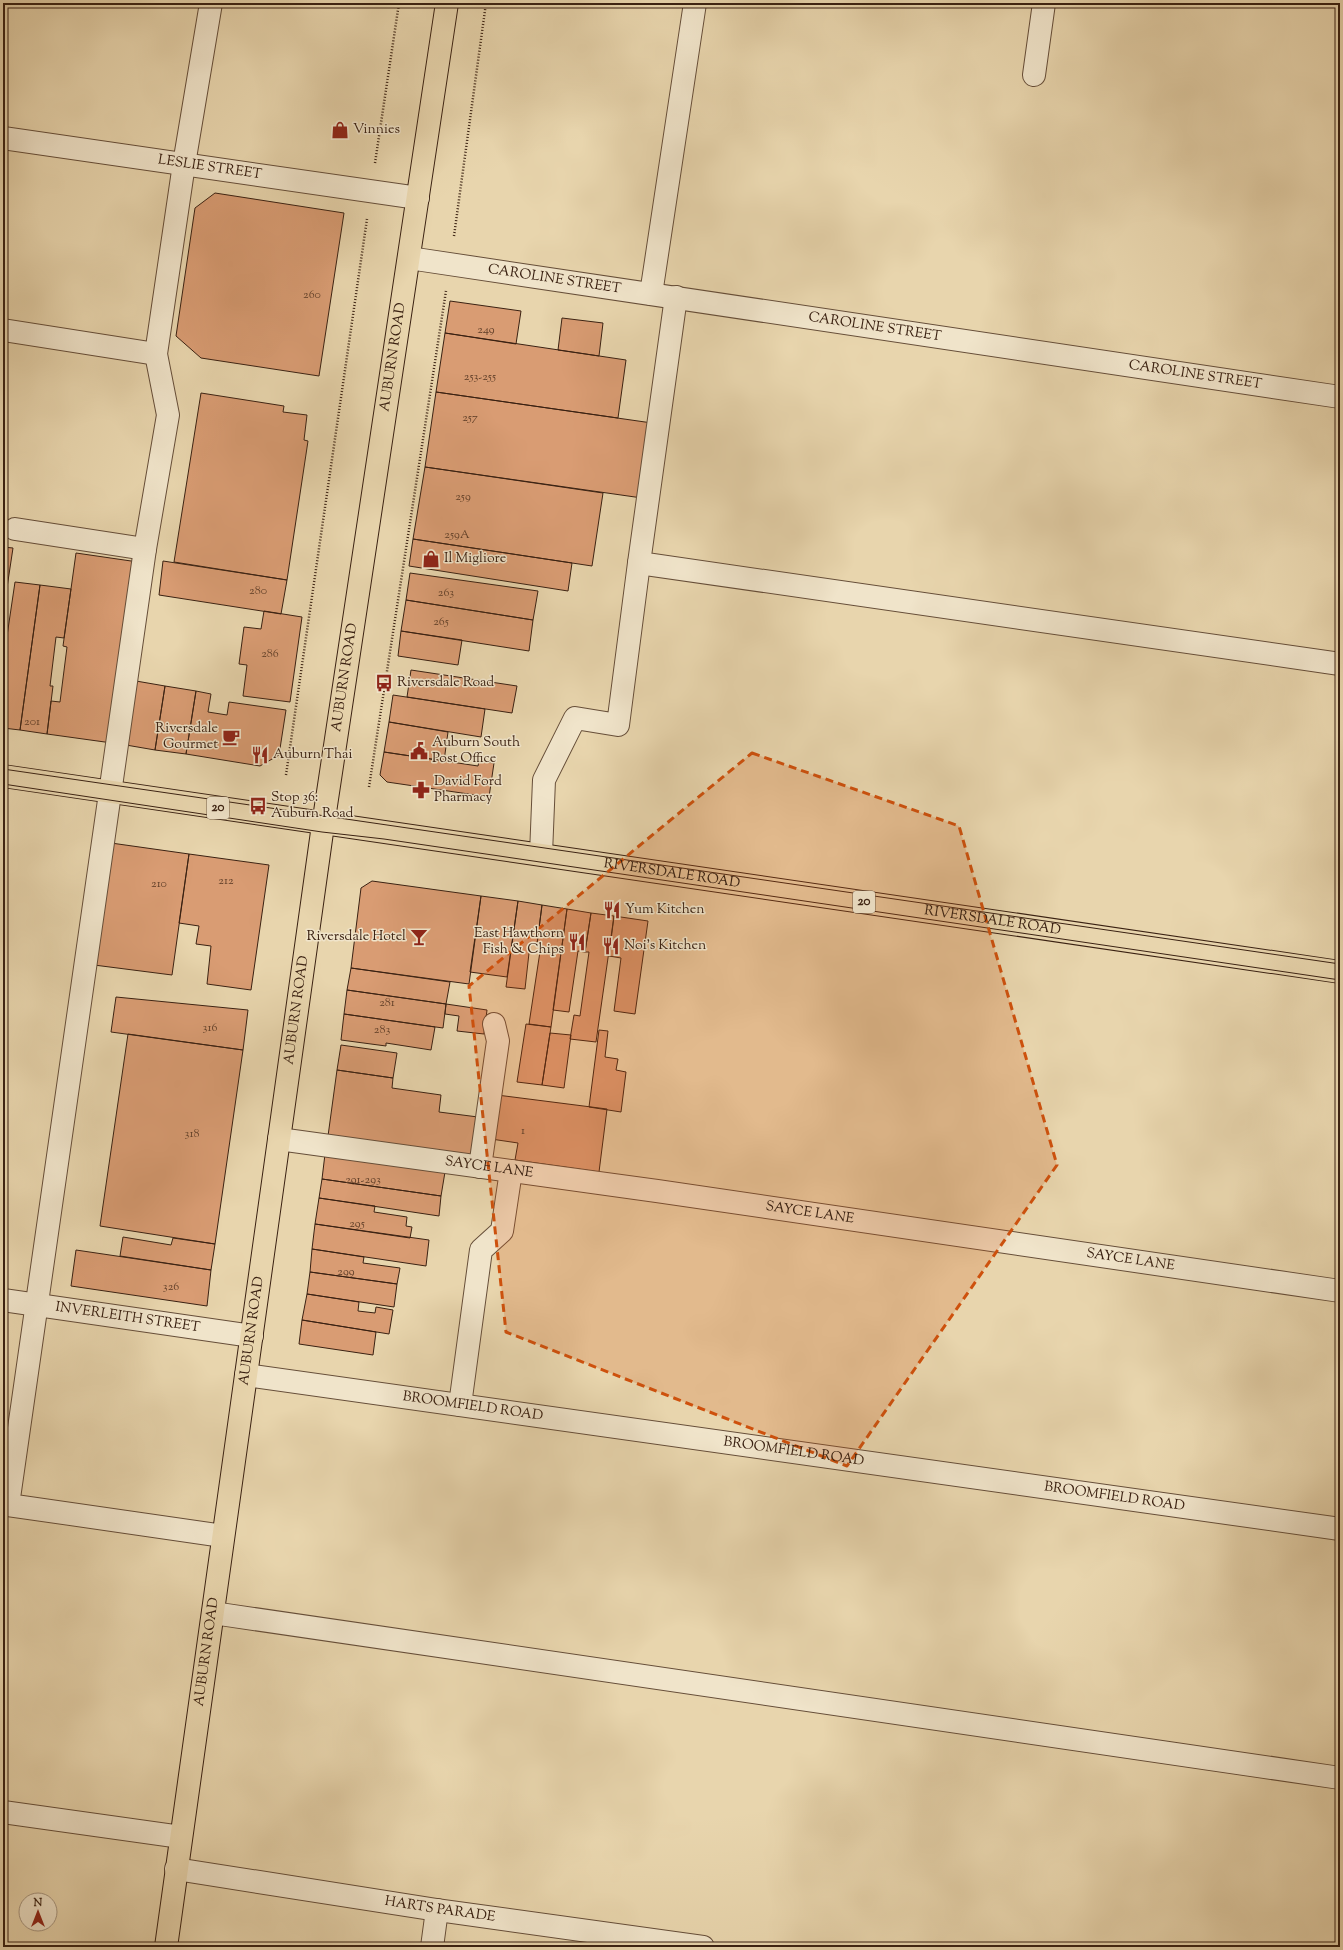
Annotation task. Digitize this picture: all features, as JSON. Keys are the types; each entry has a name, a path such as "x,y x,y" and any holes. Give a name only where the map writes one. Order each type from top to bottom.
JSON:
{"main road":[{"name":"AUBURN ROAD","path":"166,1947 324,823 447,3"},
{"name":"RIVERSDALE ROAD","path":"3,776 1340,972"}],"street":[{"path":"211,3 184,164 156,354 168,415 145,549 38,1305 8,1505 223,1536"},
{"path":"651,294 695,3"},
{"path":"1034,75 1044,3"},
{"name":"LESLIE STREET","path":"3,138 418,198"},
{"name":"CAROLINE STREET","path":"409,258 1340,398"},
{"path":"540,854 544,780 574,718 618,725 676,297"},
{"path":"3,330 156,354"},
{"path":"15,529 145,549"},
{"path":"639,563 1340,664"},
{"path":"480,1167 498,1041 494,1024"},
{"name":"SAYCE LANE","path":"279,1140 511,1171 1340,1291"},
{"path":"460,1406 480,1250 502,1231 511,1171"},
{"name":"INVERLEITH STREET","path":"3,1300 252,1336"},
{"name":"BROOMFIELD ROAD","path":"246,1375 1340,1529"},
{"path":"212,1613 1340,1778"},
{"path":"3,1812 181,1837"},
{"name":"HARTS PARADE","path":"176,1869 437,1910 703,1947"},
{"path":"432,1947 437,1910"}],"path":[{"path":"286,775 399,3"},
{"path":"369,787 450,264 486,3"}],"highlighted area":[{"path":"752,753 959,826 1057,1165 847,1466 506,1332 469,986"}],"building":[{"path":"215,193 344,213 319,376 201,358 176,336 195,208"},
{"path":"450,301 521,311 516,344 445,333"},
{"path":"562,318 603,323 599,356 558,350"},
{"path":"445,333 626,360 618,418 436,392"},
{"path":"436,392 652,423 642,498 425,467"},
{"path":"201,393 284,406 283,412 307,415 304,440 308,441 287,580 174,562"},
{"path":"425,467 603,493 592,566 413,539"},
{"path":"413,539 572,563 568,591 409,566"},
{"path":"3,547 13,548 3,614"},
{"path":"76,553 138,562 112,743 47,734 51,701 60,702 67,647 63,646"},
{"path":"163,561 287,580 281,614 159,595"},
{"path":"410,573 538,591 533,620 406,600"},
{"path":"15,582 40,585 20,730 3,728 3,663"},
{"path":"40,585 71,589 64,638 56,637 50,686 53,686 47,734 20,730"},
{"path":"406,600 533,620 529,651 401,631"},
{"path":"264,611 302,617 290,702 243,696 247,665 239,664 244,627 261,629"},
{"path":"401,631 462,640 458,665 398,656"},
{"path":"411,670 517,686 512,713 407,697"},
{"path":"136,681 165,686 155,750 126,745"},
{"path":"165,686 196,691 186,754 155,750"},
{"path":"196,691 211,694 208,712 227,715 229,702 286,710 279,755 260,766 186,754"},
{"path":"393,695 485,709 481,737 389,722"},
{"path":"389,722 448,732 444,761 384,752"},
{"path":"384,752 478,766 479,761 494,763 489,797 387,782 380,775"},
{"path":"111,843 189,854 172,975 94,965"},
{"path":"189,854 269,865 251,990 207,984 211,946 196,944 199,926 179,923"},
{"path":"372,881 481,896 469,984 351,968 361,888"},
{"path":"481,896 518,901 507,977 470,972"},
{"path":"518,901 542,905 537,944 530,944 525,989 506,987"},
{"path":"542,905 567,909 551,1027 529,1024 541,945 537,944"},
{"path":"567,909 591,913 585,952 578,951 569,1012 553,1010"},
{"path":"591,913 614,916 596,1042 570,1039 574,1015 580,1016 589,952 585,952"},
{"path":"614,916 648,921 635,1014 614,1011 621,958 609,956"},
{"path":"351,968 450,982 446,1004 347,990"},
{"path":"347,990 446,1004 443,1028 344,1014"},
{"path":"116,997 248,1010 243,1050 111,1032"},
{"path":"446,1004 487,1010 484,1034 457,1031 459,1016 445,1014"},
{"path":"344,1014 435,1027 431,1050 386,1043 386,1046 341,1040"},
{"path":"526,1024 551,1027 542,1085 517,1082"},
{"path":"599,1030 608,1031 605,1057 618,1059 616,1070 626,1072 621,1112 589,1107"},
{"path":"550,1033 571,1035 564,1088 542,1085"},
{"path":"128,1034 243,1050 215,1244 100,1226"},
{"path":"341,1045 397,1053 393,1078 337,1070"},
{"path":"337,1070 393,1078 392,1088 441,1095 439,1112 478,1117 472,1156 328,1136"},
{"path":"497,1095 607,1109 599,1172 515,1160 518,1143 491,1139"},
{"path":"325,1154 445,1172 441,1196 322,1179"},
{"path":"322,1179 441,1196 439,1216 319,1198"},
{"path":"319,1198 375,1206 374,1212 407,1217 406,1226 412,1227 410,1238 315,1224"},
{"path":"315,1224 429,1240 426,1266 312,1249"},
{"path":"123,1237 171,1245 173,1238 215,1244 211,1270 120,1256"},
{"path":"312,1249 364,1257 363,1263 400,1268 397,1284 310,1272"},
{"path":"76,1250 211,1270 207,1306 71,1286"},
{"path":"310,1272 397,1284 394,1307 307,1294"},
{"path":"307,1294 359,1302 358,1311 375,1313 376,1307 393,1310 389,1334 302,1320"},
{"path":"302,1320 376,1332 373,1355 299,1344"}],"tram line":[{"path":"3,769 1340,964"},
{"path":"3,784 322,832 384,839 1340,980"}],"place":[{"name":"Vinnies","path":"340,130"},
{"name":"Il Migliore","path":"431,559"},
{"name":"Riversdale Road","path":"384,683"},
{"name":"Riversdale Gourmet","path":"231,737"},
{"name":"Auburn South Post Office","path":"419,751"},
{"name":"Auburn Thai","path":"260,755"},
{"name":"David Ford Pharmacy","path":"421,790"},
{"name":"Stop 36: Auburn Road","path":"258,806"},
{"name":"Yum Kitchen","path":"612,910"},
{"name":"Riversdale Hotel","path":"419,937"},
{"name":"East Hawthorn Fish & Chips","path":"577,942"},
{"name":"Noi's Kitchen","path":"611,946"}]}
